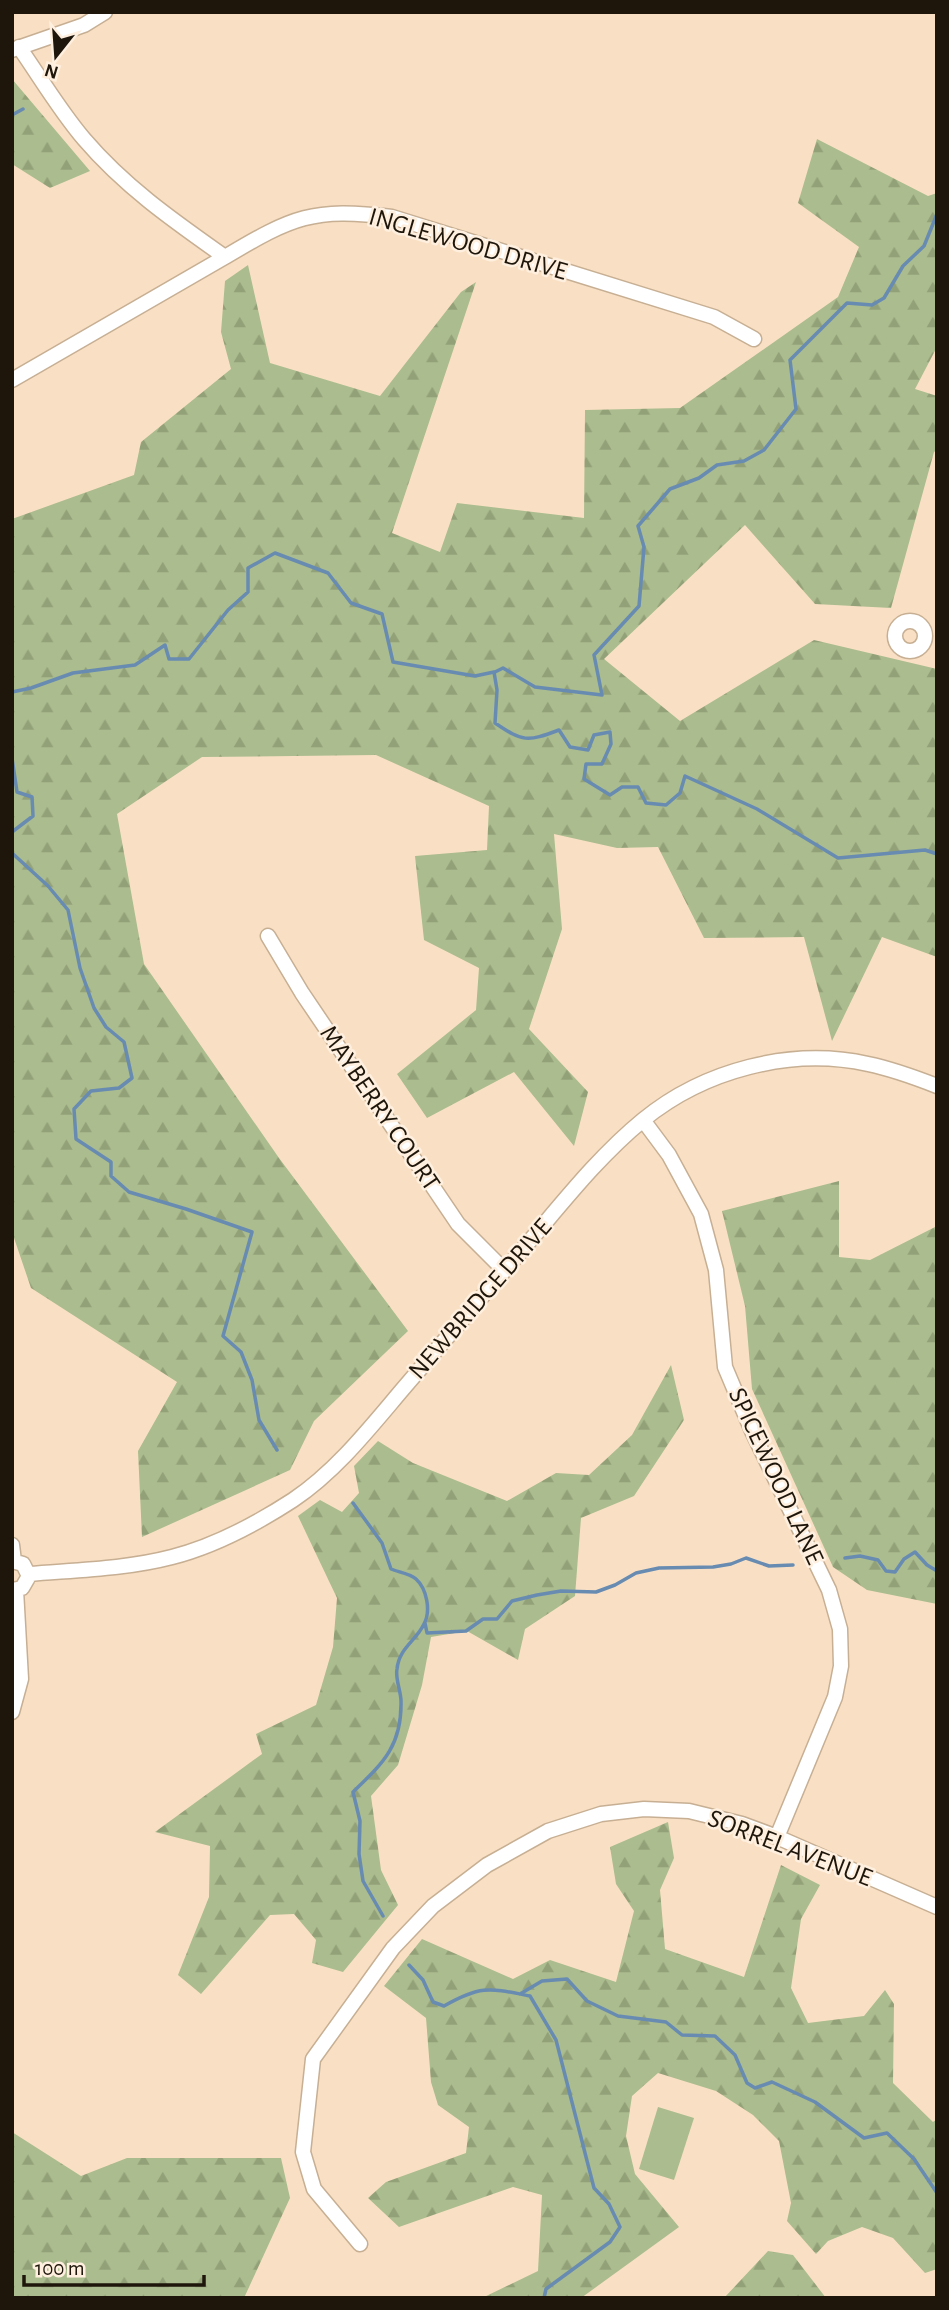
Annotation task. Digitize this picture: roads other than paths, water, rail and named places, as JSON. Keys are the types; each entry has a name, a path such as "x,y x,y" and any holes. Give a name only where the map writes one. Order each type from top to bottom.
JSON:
{"street":[{"path":"105,12 84,25 16,48 84,139 127,184 155,208 225,257"},
{"name":"INGLEWOOD DRIVE","path":"12,380 272,229 296,219 324,213 352,212 392,217 714,317 754,339"},
{"name":"MAYBERRY COURT","path":"268,936 302,993 458,1224 504,1270"},
{"name":"NEWBRIDGE DRIVE","path":"29,1574 127,1565 173,1557 233,1534 294,1499 352,1449 595,1165 643,1120 682,1092 725,1073 777,1062 831,1059 867,1063 937,1086"},
{"name":"SPICEWOOD LANE","path":"643,1120 669,1155 701,1214 716,1270 725,1367 752,1431 829,1590 840,1629 841,1666 835,1697 777,1838"},
{"path":"12,1545 13,1561 23,1564 29,1574 26,1585 14,1590 21,1679 12,1712"},
{"name":"SORREL AVENUE","path":"360,2244 314,2189 303,2152 313,2059 393,1948 433,1906 486,1865 548,1830 601,1814 643,1809 689,1811 743,1824 937,1907"}],"waterway":[{"path":"12,115 23,109"},
{"path":"495,672 503,668 535,687 602,695 594,655 639,606 644,547 638,526 670,489 699,478 717,465 744,461 764,450 796,409 790,360 847,303 872,305 884,298 903,266 924,246 937,214"},
{"path":"12,692 73,673 135,665 165,645 169,659 189,659 228,610 248,592 248,568 275,553 328,573 351,603 382,614 393,662 475,676 494,672 497,690 495,723 512,734 532,738 559,730 570,747 588,750 594,735 610,732 611,744 602,764 586,764 584,779 610,795 622,787 638,787 646,803 666,805 680,793 685,776 757,809 838,858 925,850 937,854"},
{"path":"12,758 17,792 32,797 33,816 12,832"},
{"path":"12,853 48,886 68,910 80,968 94,1008 106,1027 124,1042 132,1078 119,1088 91,1091 74,1109 76,1139 111,1162 111,1176 129,1192 252,1232 223,1336 241,1352 252,1380 259,1420 277,1450"},
{"path":"353,1503 382,1543 391,1569 408,1574 420,1583 427,1607 424,1624 398,1662 397,1681 401,1697 398,1730 394,1742 382,1762 353,1792 360,1821 359,1854 363,1881 383,1916"},
{"path":"845,1558 860,1556 878,1560 886,1571 895,1572 904,1559 915,1552 937,1571"},
{"path":"425,1623 427,1633 466,1631 483,1619 497,1619 512,1601 561,1591 596,1592 636,1573 659,1568 713,1567 746,1558 769,1566 793,1565"},
{"path":"409,1965 423,1980 433,2002 444,2006 467,1994 485,1990 530,1996 556,2040 594,2188 609,2204 620,2227 610,2242 546,2289 544,2298"},
{"path":"520,1994 542,1981 567,1979 587,2001 618,2016 666,2022 682,2035 715,2036 735,2055 747,2083 755,2088 772,2082 815,2102 864,2138 887,2133 914,2159 937,2193"}]}
